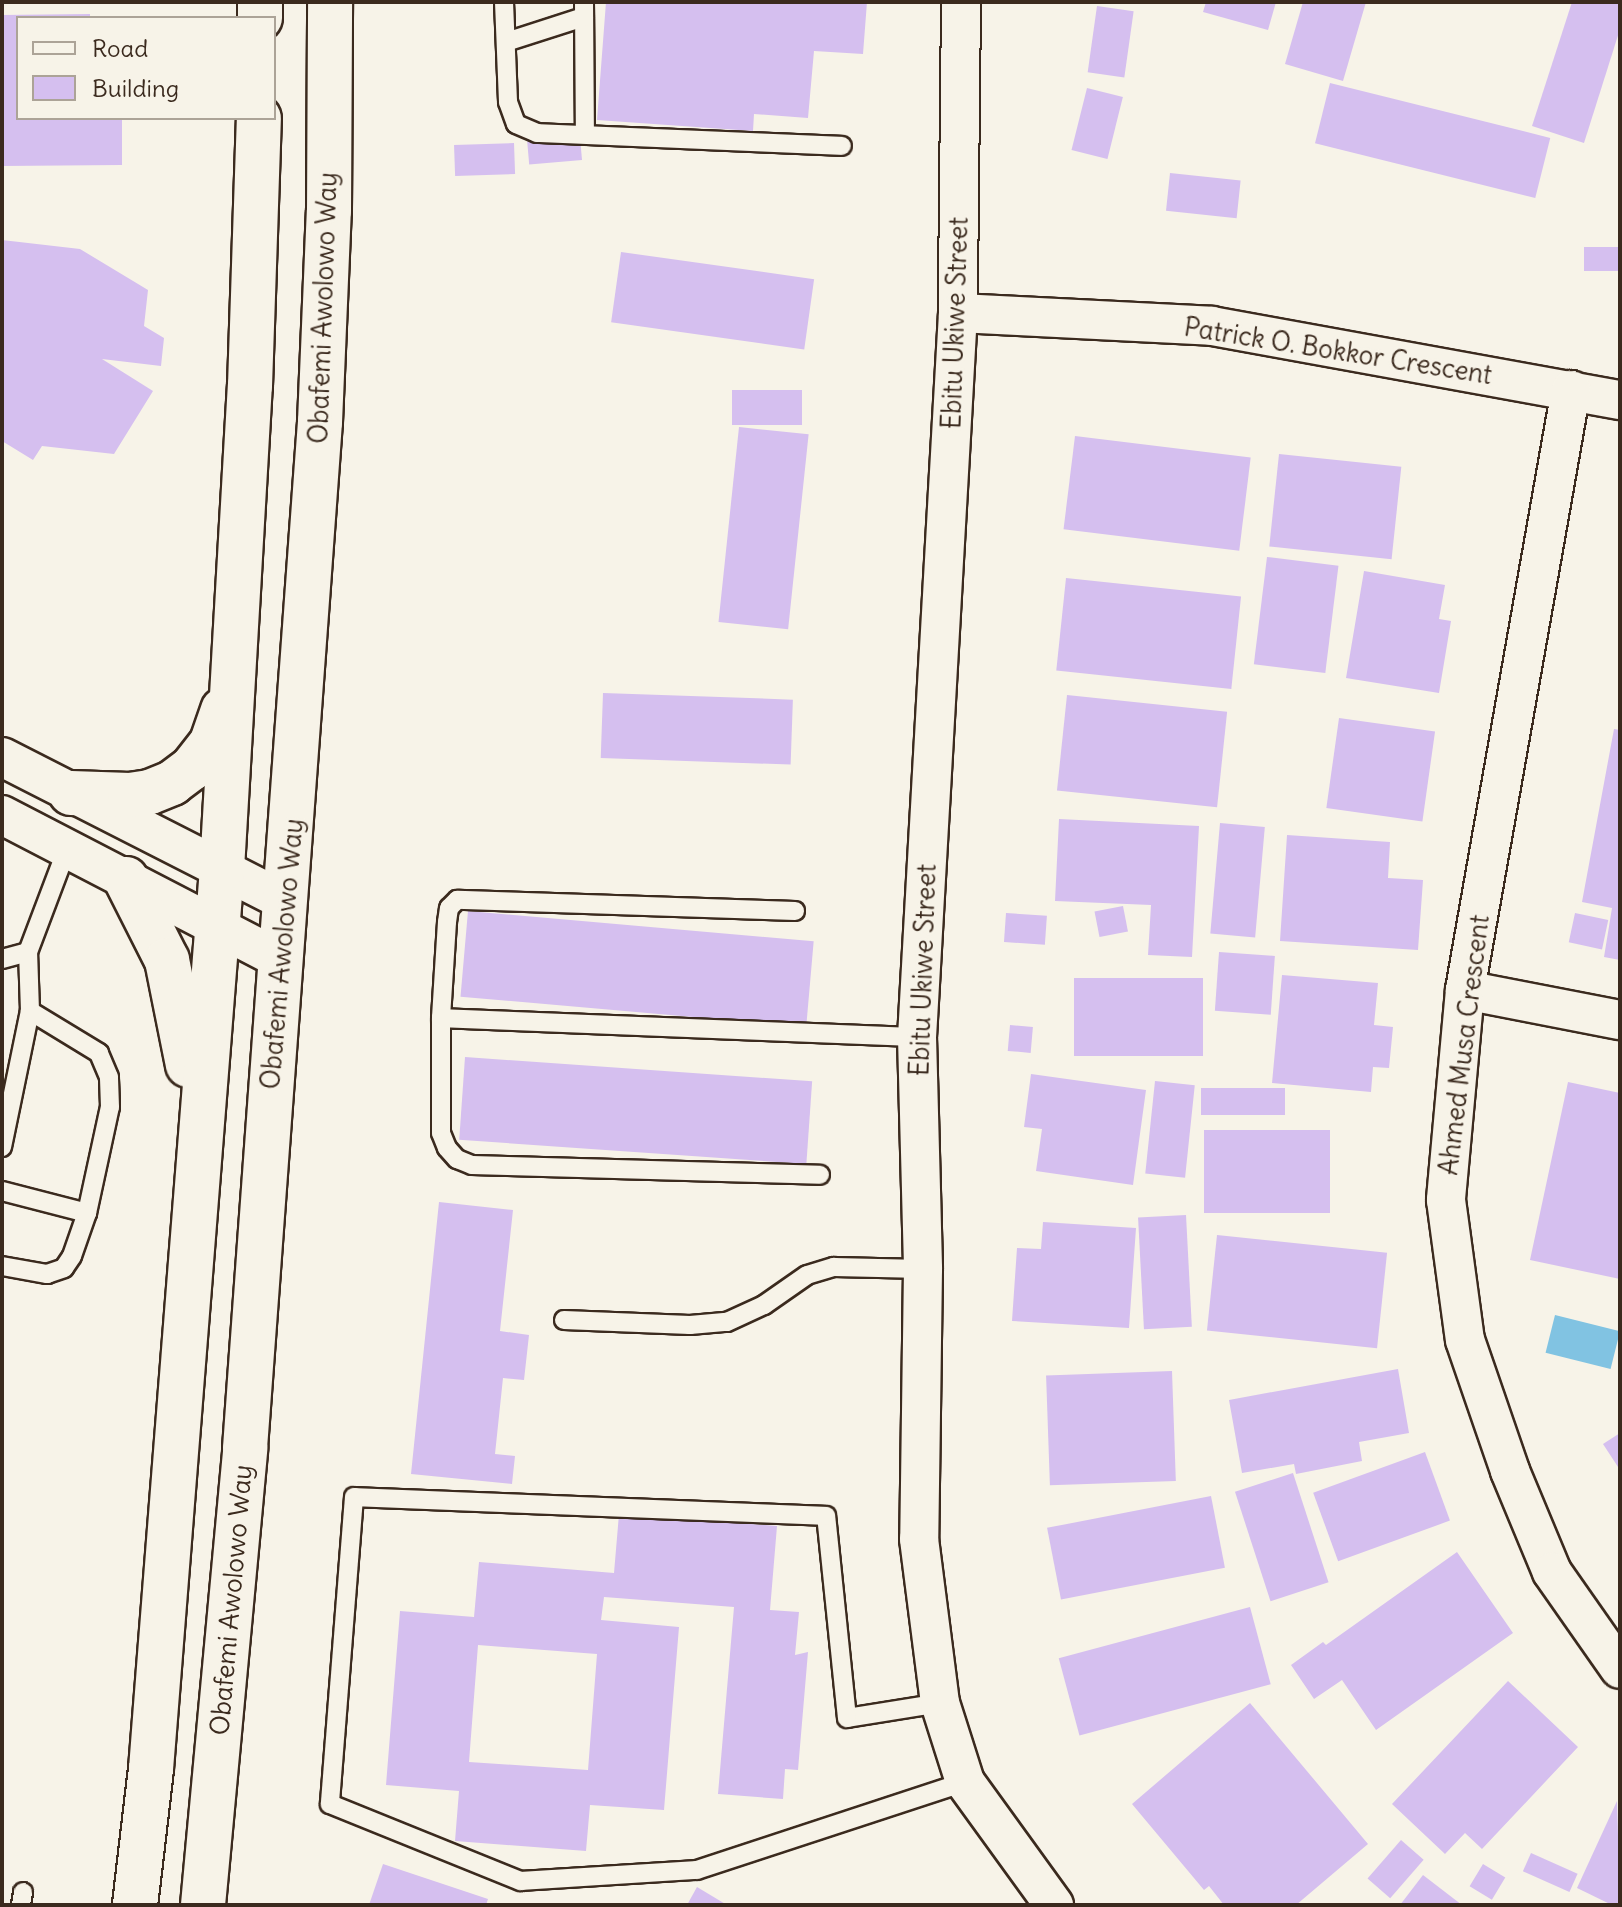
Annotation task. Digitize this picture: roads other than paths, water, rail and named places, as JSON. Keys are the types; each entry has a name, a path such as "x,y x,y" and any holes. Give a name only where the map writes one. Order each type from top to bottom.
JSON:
{"main road":[{"name":"Obafemi Awolowo Way","path":"203,1905 245,1448 320,422 329,211 330,2"},
{"path":"135,1905 151,1769 199,1162 214,928 222,869 250,386 259,120"},
{"path":"71,793 130,795 150,792 172,783 192,768 212,742 232,686"},
{"path":"126,879 167,960 184,1032 199,1162"}],"street":[{"name":"Ebitu Ukiwe Street","path":"961,2 958,313 917,1037 923,1269 919,1539 940,1703 965,1782 1054,1905"},
{"name":"Patrick O. Bokkor Crescent","path":"958,313 1212,326 1620,400"},
{"name":"Ahmed Musa Crescent","path":"1571,390 1465,990 1446,1200 1465,1340 1510,1471 1552,1572 1620,1669"},
{"path":"2,757 287,902"},
{"path":"2,815 214,928 280,959"},
{"path":"1465,990 1620,1020"}],"lane":[{"path":"504,2 506,93 516,124 537,133 842,146"},
{"path":"506,42 584,10 585,134"},
{"path":"2,1147 30,1011 28,952 67,849"},
{"path":"795,911 457,900 449,908 447,922 441,1018 441,1133 447,1148 457,1159 472,1165 820,1175"},
{"path":"2,959 28,952"},
{"path":"2,1266 47,1274 64,1268 76,1249 87,1213 110,1107 109,1077 99,1053 30,1011"},
{"path":"441,1018 917,1037"},
{"path":"2,1191 87,1213"},
{"path":"564,1320 690,1325 727,1322 764,1305 807,1275 834,1267 923,1269"},
{"path":"940,1703 847,1718 826,1516 354,1497 330,1804 521,1881 697,1870 965,1782"}],"water":[{"path":"1555,1315 1620,1331 1611,1369 1546,1353"}]}
